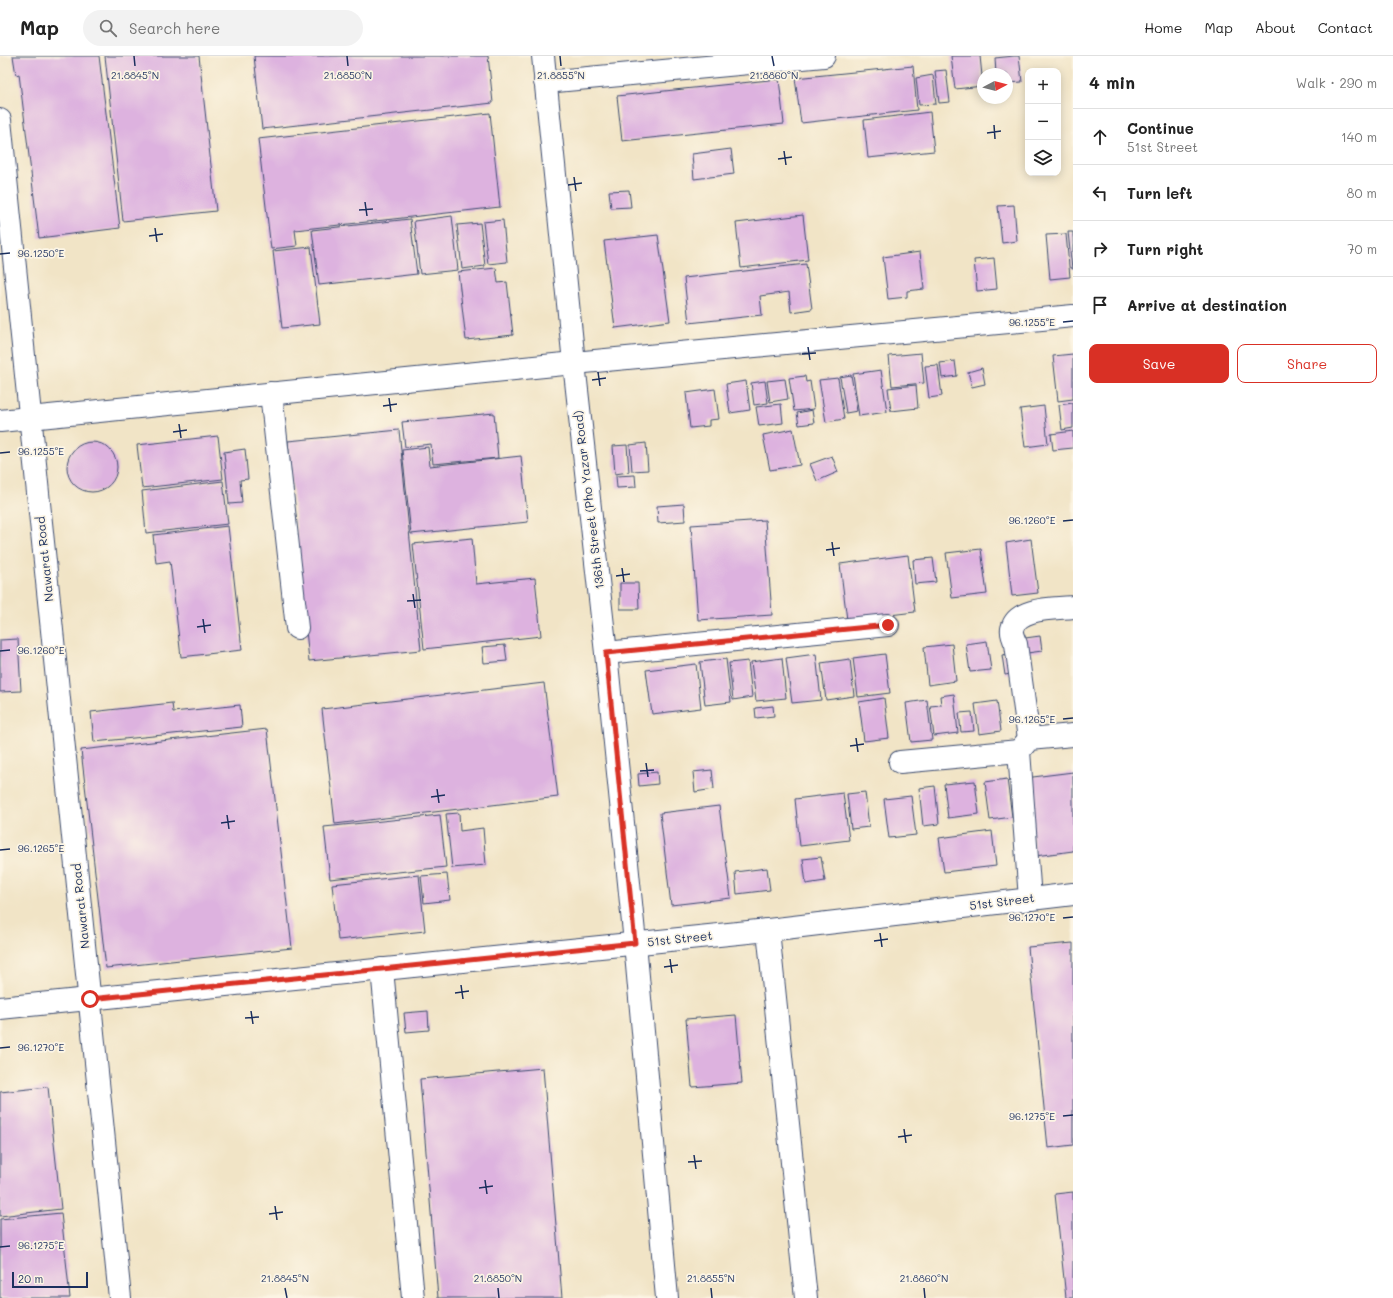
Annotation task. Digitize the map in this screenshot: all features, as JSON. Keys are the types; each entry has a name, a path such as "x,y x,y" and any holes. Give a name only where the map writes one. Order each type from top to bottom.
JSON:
{"street":[{"name":"136th Street (Pho Yazar Road)","path":"543,56 635,943 667,1298"},
{"path":"545,82 824,56"},
{"name":"Nawarat Road","path":"0,120 120,1298"},
{"path":"0,421 574,363 1073,316"},
{"path":"271,393 297,628"},
{"path":"1030,899 1024,745 1016,644 1012,630 1016,620 1032,611 1073,607"},
{"path":"606,653 888,625"},
{"path":"900,762 1024,745 1073,736"},
{"name":"51st Street","path":"0,1008 768,930 1073,894"},
{"path":"768,930 806,1298"},
{"path":"382,969 413,1298"}],"building":[{"path":"13,56 99,56 120,228 39,238 19,74 16,75"},
{"path":"105,56 199,56 216,211 123,221"},
{"path":"254,56 488,56 493,103 262,129"},
{"path":"951,56 980,56 981,68 977,68 977,87 955,89"},
{"path":"1019,56 1022,82 1013,83 1013,68 996,68 995,58"},
{"path":"913,66 917,110 801,123 795,78"},
{"path":"946,70 950,102 939,103 935,71"},
{"path":"933,75 936,104 919,105 916,78"},
{"path":"779,79 784,124 622,141 617,96"},
{"path":"930,112 934,151 868,158 864,120"},
{"path":"490,113 500,207 295,230 297,246 271,249 258,139"},
{"path":"731,149 734,174 694,179 692,154"},
{"path":"629,190 631,207 611,208 609,191"},
{"path":"1014,205 1017,241 1002,243 998,206"},
{"path":"803,215 808,260 741,268 736,223"},
{"path":"452,216 458,270 420,274 414,221"},
{"path":"410,219 417,274 319,285 312,230"},
{"path":"503,220 507,262 488,264 483,222"},
{"path":"480,223 485,266 462,269 457,225"},
{"path":"1068,232 1073,232 1073,269 1072,269"},
{"path":"1066,234 1070,277 1050,279 1046,235"},
{"path":"658,235 670,321 615,328 604,241"},
{"path":"311,247 320,324 282,328 273,251"},
{"path":"920,252 924,289 907,291 907,297 888,299 883,257"},
{"path":"994,258 997,289 977,291 974,260"},
{"path":"806,264 812,309 791,312 789,292 760,296 762,315 689,323 684,278"},
{"path":"496,268 498,283 507,282 513,335 466,340 458,272"},
{"path":"921,353 924,383 892,386 889,356"},
{"path":"1073,354 1073,399 1058,401 1053,356"},
{"path":"955,361 957,376 942,378 940,363"},
{"path":"938,365 942,396 929,398 925,366"},
{"path":"982,368 985,384 972,387 968,372"},
{"path":"881,370 887,412 859,416 853,374"},
{"path":"851,375 857,411 846,413 840,377"},
{"path":"805,376 806,382 810,381 814,409 794,411 789,378"},
{"path":"838,378 844,419 826,422 819,380"},
{"path":"785,379 788,399 770,402 767,381"},
{"path":"746,381 750,410 730,413 726,384"},
{"path":"765,381 768,403 754,405 751,383"},
{"path":"916,385 918,408 891,411 888,388"},
{"path":"715,389 719,419 709,420 709,426 690,428 686,393"},
{"path":"1073,403 1073,428 1062,430 1059,405"},
{"path":"781,404 783,423 759,426 756,407"},
{"path":"1044,406 1048,444 1025,447 1020,409"},
{"path":"812,410 814,423 799,425 797,413"},
{"path":"494,413 498,458 433,464 431,444 405,447 402,422"},
{"path":"793,429 800,465 770,470 763,435"},
{"path":"399,430 421,650 309,661 288,441"},
{"path":"1073,431 1073,448 1053,450 1051,434"},
{"path":"218,436 223,479 142,488 137,445"},
{"path":"87,442 97,442 110,449 117,462 117,472 110,485 97,492 87,492 78,488 71,481 67,472 67,462 71,453 78,446"},
{"path":"646,443 648,470 632,471 630,445"},
{"path":"627,445 629,472 615,474 613,446"},
{"path":"428,447 430,466 521,456 528,522 411,534 402,450"},
{"path":"245,449 248,479 240,480 242,503 229,504 224,452"},
{"path":"832,456 838,472 817,481 810,464"},
{"path":"635,475 636,487 617,488 616,476"},
{"path":"223,481 228,524 146,533 142,491"},
{"path":"684,504 685,521 658,523 657,506"},
{"path":"765,520 772,615 698,620 691,525"},
{"path":"228,526 242,650 181,657 170,561 156,563 153,535"},
{"path":"472,538 476,584 535,578 541,636 424,649 413,544"},
{"path":"1031,539 1038,593 1012,596 1006,543"},
{"path":"981,549 987,594 952,598 946,553"},
{"path":"908,555 915,612 847,620 840,564"},
{"path":"933,558 936,582 915,584 913,560"},
{"path":"620,583 638,583 639,609 620,609"},
{"path":"1040,636 1042,651 1020,654 1018,639"},
{"path":"18,639 21,691 0,692 0,640"},
{"path":"987,641 991,670 970,672 966,644"},
{"path":"952,644 956,681 928,685 924,647"},
{"path":"505,645 507,661 484,663 482,647"},
{"path":"1015,653 1017,673 1005,675 1002,655"},
{"path":"816,654 821,700 792,703 786,658"},
{"path":"885,654 890,693 858,697 853,658"},
{"path":"782,658 786,698 756,701 751,662"},
{"path":"726,659 731,702 705,705 700,662"},
{"path":"850,659 854,696 826,700 821,663"},
{"path":"748,661 752,697 733,700 729,663"},
{"path":"696,664 701,708 652,714 646,670"},
{"path":"544,683 558,797 335,824 322,709"},
{"path":"954,694 958,733 934,736 930,706 941,705 940,696"},
{"path":"884,698 889,738 864,741 859,702"},
{"path":"927,700 932,740 911,742 906,703"},
{"path":"997,701 1001,731 979,734 975,704"},
{"path":"172,703 173,712 240,705 242,727 94,742 91,712"},
{"path":"773,706 774,716 756,718 755,708"},
{"path":"972,712 974,731 961,732 959,713"},
{"path":"267,729 292,948 106,968 81,750"},
{"path":"712,770 714,789 695,792 693,772"},
{"path":"657,772 658,784 639,786 638,774"},
{"path":"1073,772 1073,851 1035,856 1025,778"},
{"path":"1007,779 1012,817 990,820 985,782"},
{"path":"975,781 979,814 948,818 944,784"},
{"path":"935,786 939,824 923,826 919,788"},
{"path":"865,792 869,827 851,829 847,794"},
{"path":"843,793 849,840 800,846 795,799"},
{"path":"911,796 916,835 889,838 884,799"},
{"path":"719,806 731,898 671,905 660,813"},
{"path":"459,813 460,831 483,828 486,865 452,868 446,814"},
{"path":"440,815 446,867 330,879 324,827"},
{"path":"992,831 996,866 944,872 939,838"},
{"path":"821,857 825,881 806,884 803,859"},
{"path":"767,868 770,890 737,894 735,872"},
{"path":"447,874 450,900 424,903 421,876"},
{"path":"419,875 425,931 338,940 332,884"},
{"path":"1073,943 1073,1145 1048,1148 1028,947"},
{"path":"428,1011 429,1030 406,1032 404,1013"},
{"path":"736,1015 742,1083 692,1087 686,1019"},
{"path":"543,1068 562,1298 438,1298 420,1079"},
{"path":"48,1087 61,1209 0,1216 0,1092"},
{"path":"1073,1192 1073,1298 1066,1298 1055,1194"},
{"path":"61,1213 70,1298 0,1298 0,1219"}],"route":[{"path":"90,999 635,943 606,653 888,625"}]}
